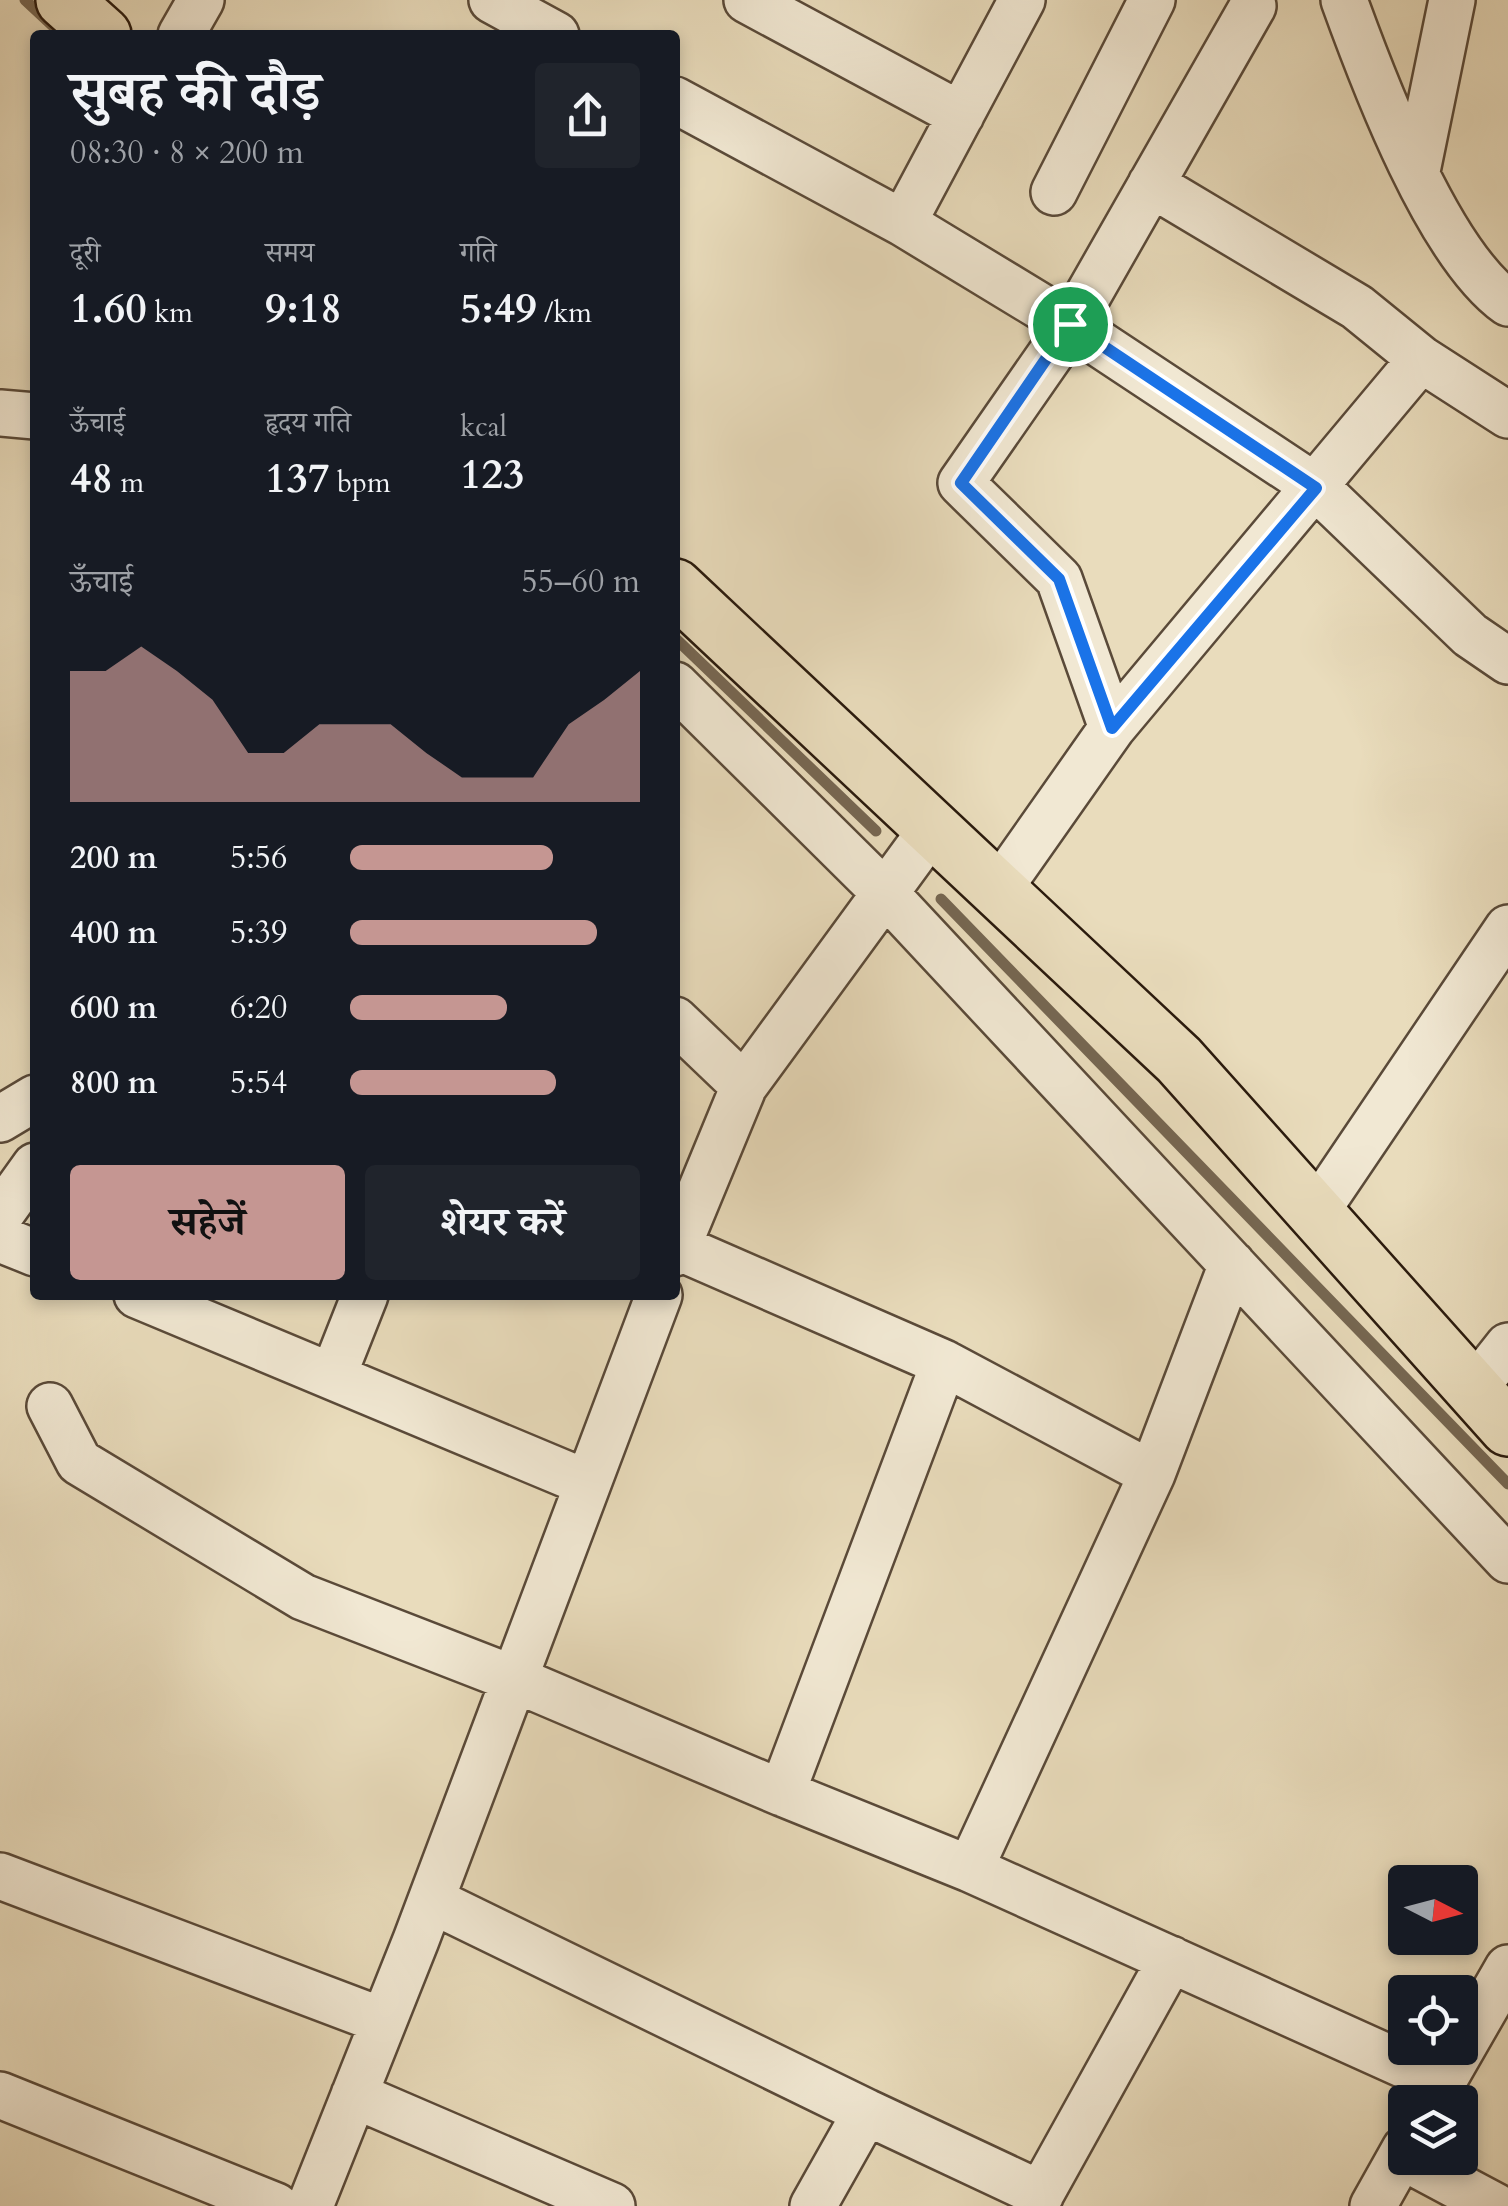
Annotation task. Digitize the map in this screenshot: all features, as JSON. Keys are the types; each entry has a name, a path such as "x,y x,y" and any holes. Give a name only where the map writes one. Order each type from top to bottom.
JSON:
{"main road":[{"path":"64,0 97,30"},
{"path":"680,592 1179,1060 1491,1408"}],"street":[{"path":"184,30 202,0"},
{"path":"746,0 961,115"},
{"path":"902,223 1022,0"},
{"path":"1054,192 1152,0"},
{"path":"1344,0 1440,220 1472,270 1508,303"},
{"path":"1418,171 1452,0"},
{"path":"1112,728 1059,579 961,483 1070,324 1253,6"},
{"path":"680,103 902,223 1070,324 1316,488 1470,635 1508,660"},
{"path":"1151,184 1357,307 1422,359 1508,415"},
{"path":"998,890 1112,728 1422,359"},
{"path":"0,413 30,416"},
{"path":"680,691 885,894 1508,1560"},
{"path":"680,1240 744,1086 932,829"},
{"path":"1316,1212 1508,928"},
{"path":"680,1025 744,1086"},
{"path":"0,1120 30,1101"},
{"path":"0,1215 30,1173"},
{"path":"0,1239 30,1251"},
{"path":"680,1252 944,1363 1152,1474"},
{"path":"970,1868 1152,1474 1232,1264"},
{"path":"148,1300 587,1484"},
{"path":"333,1376 362,1300"},
{"path":"310,2206 431,1900 657,1300"},
{"path":"1491,1408 1508,1346"},
{"path":"782,1793 944,1363"},
{"path":"50,1406 78,1462 303,1597 514,1679 970,1868 1171,1959 1422,2085"},
{"path":"0,1876 383,2021"},
{"path":"431,1900 1038,2200 1171,1959"},
{"path":"1440,2085 1508,1968"},
{"path":"354,2094 612,2206"},
{"path":"0,2096 276,2206"},
{"path":"813,2206 866,2112"},
{"path":"1373,2206 1390,2175"},
{"path":"1442,2175 1495,2206"}],"waterway":[{"path":"25,0 55,28"},
{"path":"680,643 876,831"},
{"path":"941,899 1508,1484"}],"route":[{"path":"1070,324 1316,488 1112,728 1059,579 961,483 1070,324"}]}
